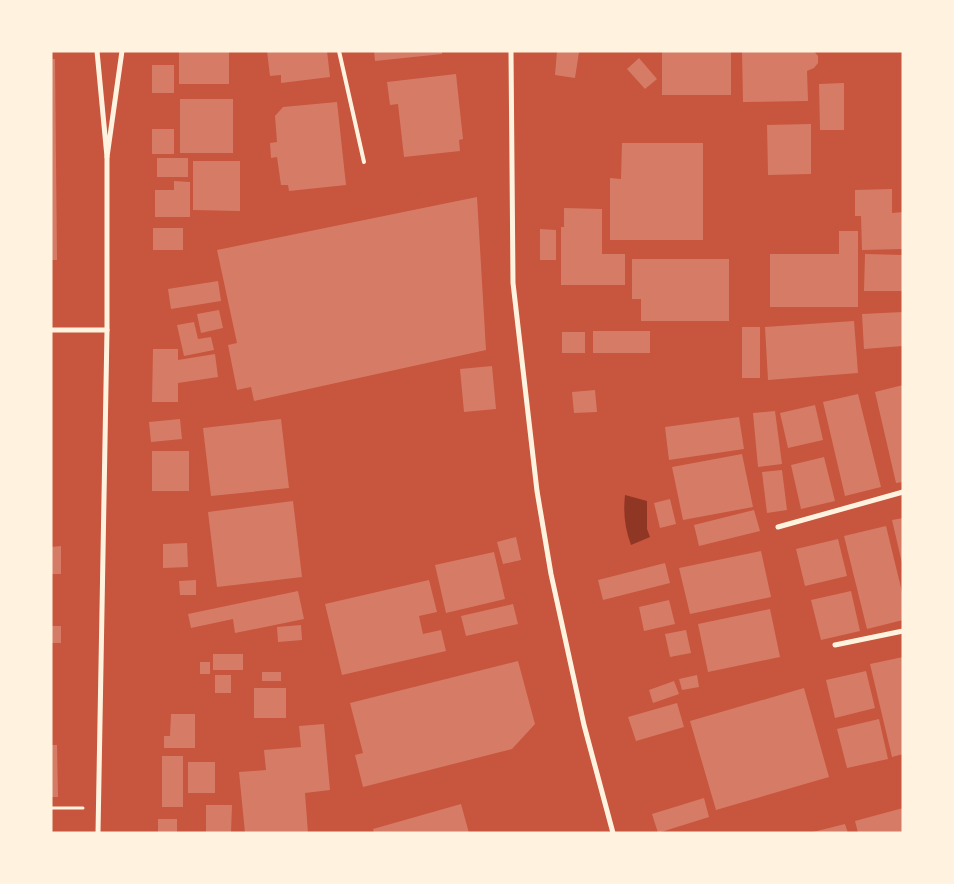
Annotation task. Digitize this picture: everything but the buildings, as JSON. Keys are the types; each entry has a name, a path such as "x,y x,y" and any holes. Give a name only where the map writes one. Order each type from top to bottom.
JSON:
{"street":[{"path":"97,51 107,157 107,330 98,833"},
{"path":"107,157 122,51"},
{"path":"510,51 513,283 537,491 551,574 582,716 612,833"},
{"path":"51,330 107,330"},
{"path":"778,527 903,492"},
{"path":"835,645 903,631"}],"lane":[{"path":"339,51 364,162"}],"path":[{"path":"51,808 98,808"}],"shaded area":[{"path":"625,495 647,501 647,529 650,537 631,545 625,521"}]}
